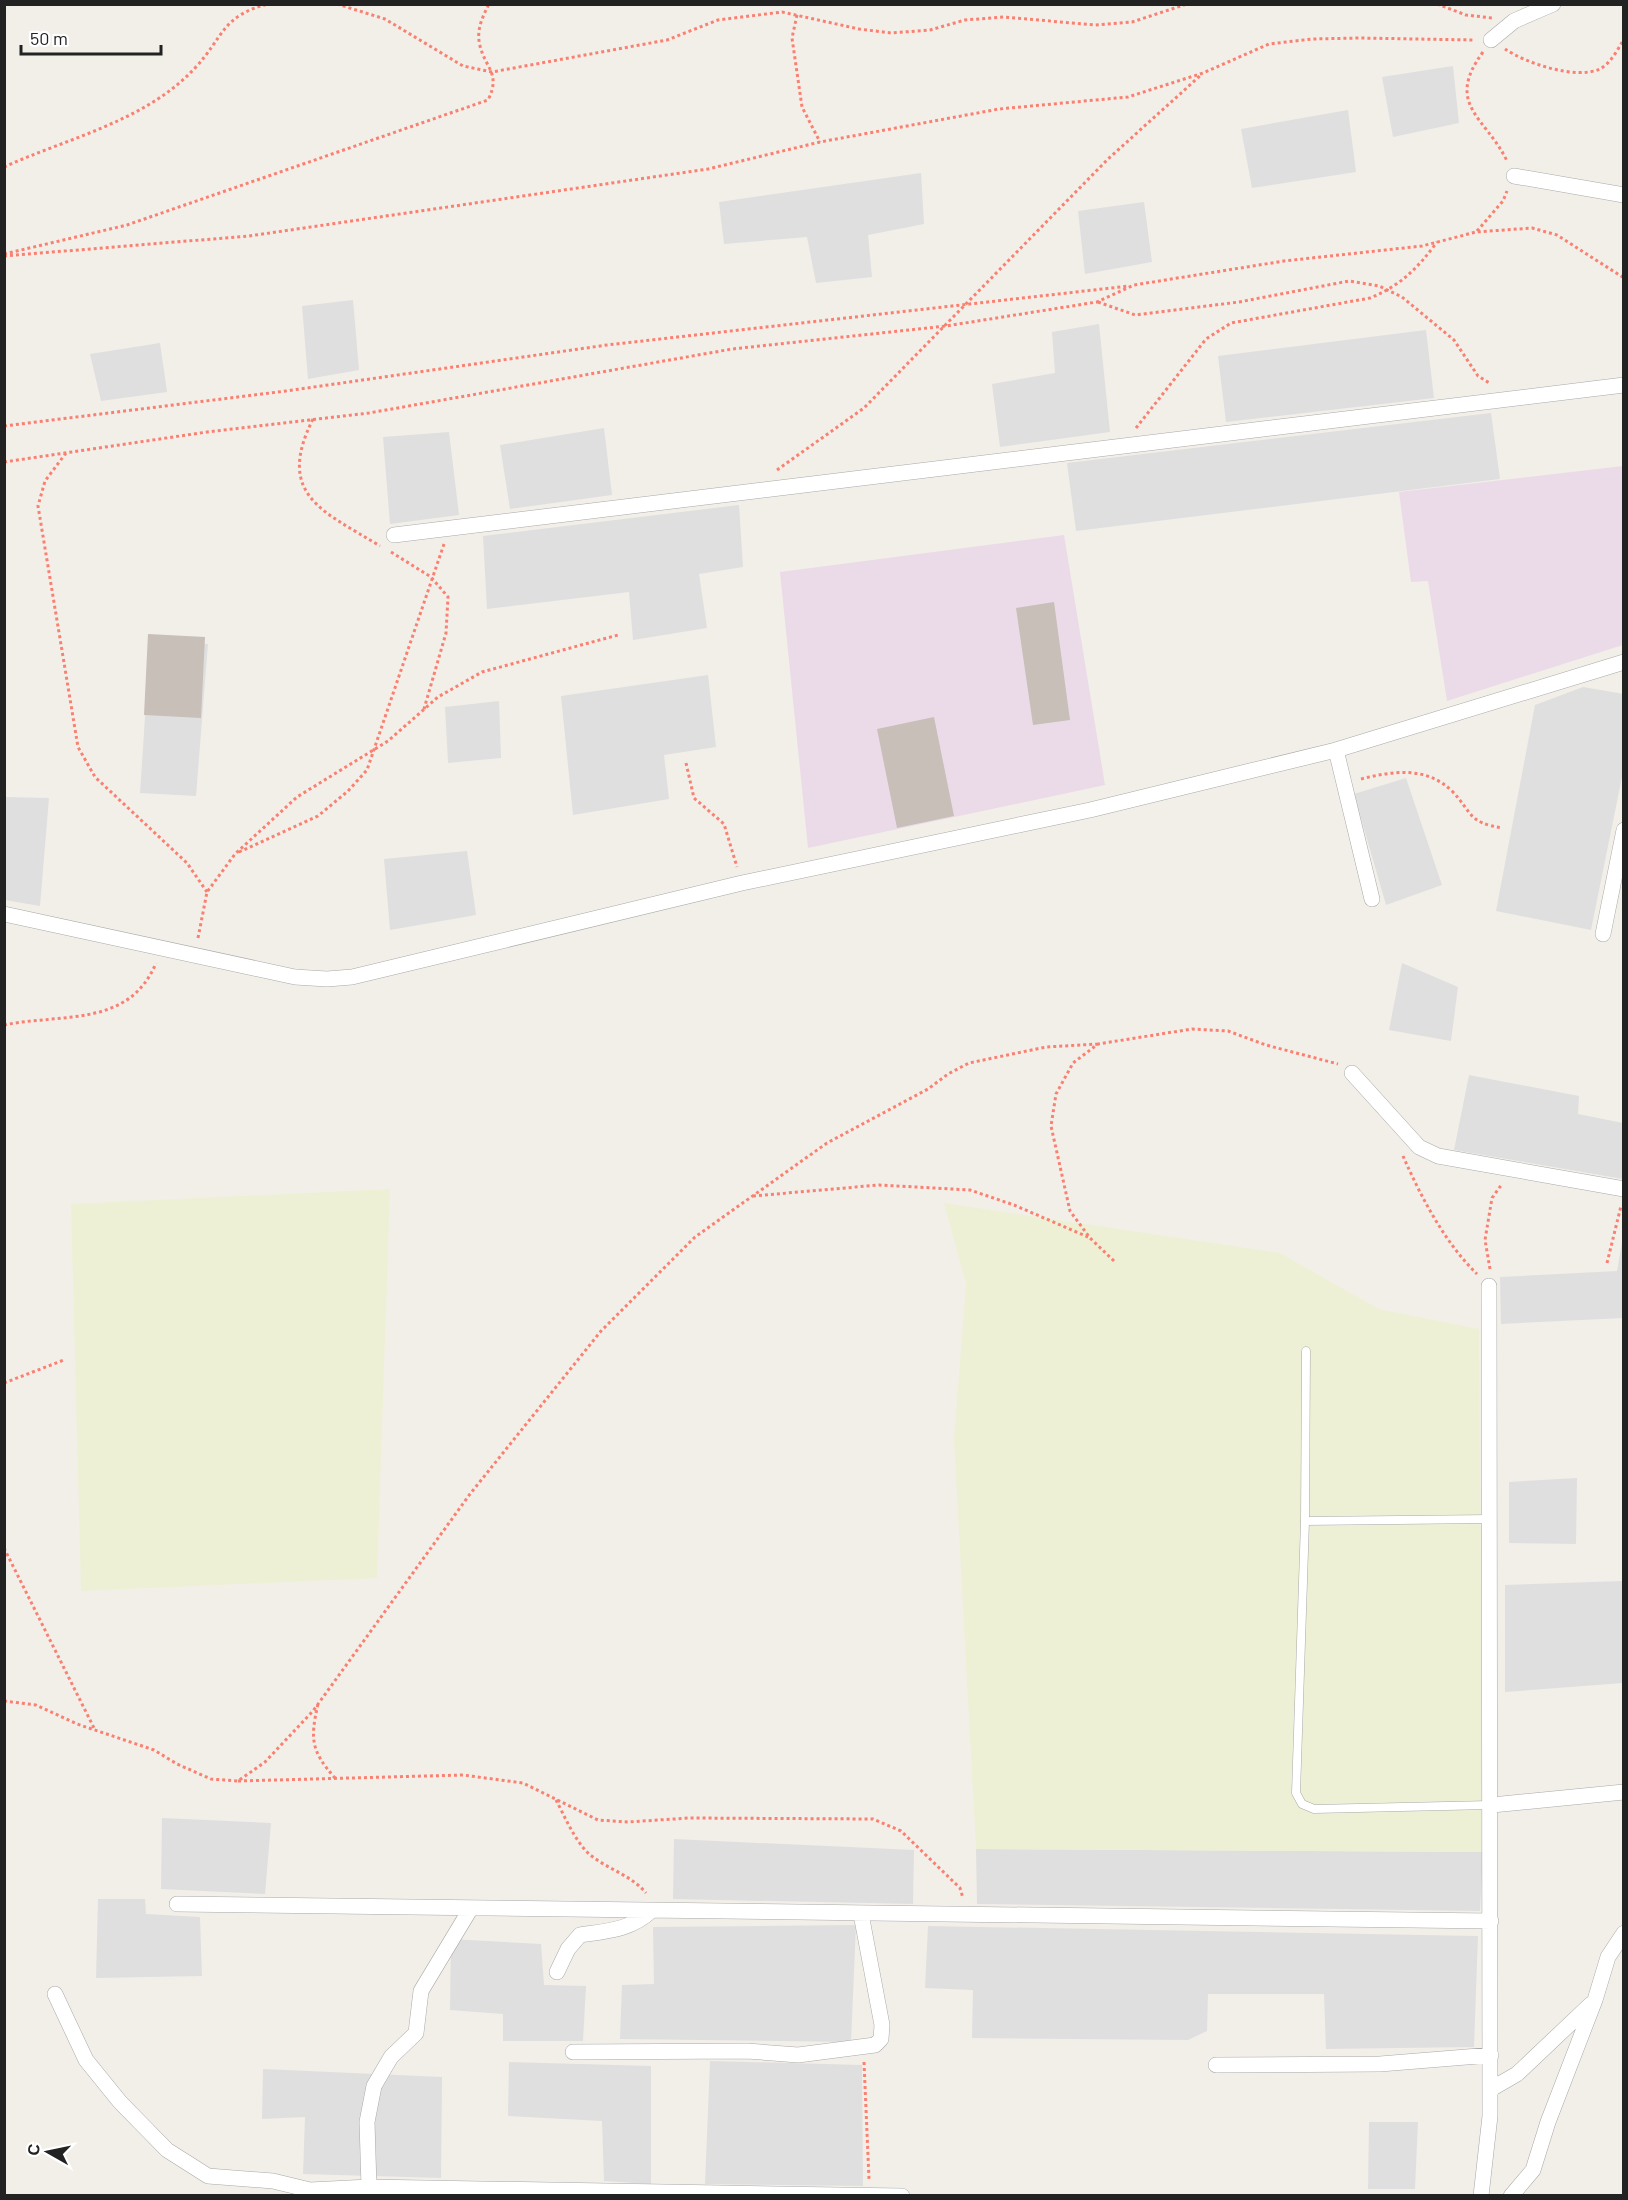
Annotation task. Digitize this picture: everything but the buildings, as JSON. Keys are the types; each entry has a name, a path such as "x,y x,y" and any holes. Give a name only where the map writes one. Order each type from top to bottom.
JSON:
{"street":[{"path":"1491,40 1514,21 1553,4"},
{"path":"1514,176 1623,195"},
{"path":"394,535 1623,385"},
{"path":"4,914 295,976 327,979 352,977 742,883 1090,810 1336,750 1623,662"},
{"path":"1336,750 1372,899"},
{"path":"1603,934 1623,830"},
{"path":"1352,1074 1419,1147 1438,1156 1623,1189"},
{"path":"1481,2196 1491,2089 1489,1286"},
{"path":"1492,1805 1623,1792"},
{"path":"177,1904 1491,1921"},
{"path":"369,2187 367,2122 374,2086 391,2057 416,2033 421,1991 471,1908"},
{"path":"557,1972 568,1949 579,1935 616,1930 638,1923 656,1911"},
{"path":"573,2052 747,2051 798,2055 863,2049 875,2045 881,2039 882,2025 861,1914"},
{"path":"1511,2196 1533,2170 1548,2122 1595,2000 1608,1957 1623,1933"},
{"path":"56,1994 86,2060 120,2102 167,2150 207,2176 273,2181 310,2190 369,2187 902,2196"},
{"path":"1491,2089 1517,2074 1595,2000"},
{"path":"1216,2065 1380,2064 1491,2055"}],"lane":[{"path":"1306,1350 1305,1521 1296,1793 1302,1804 1314,1809 1492,1805"},
{"path":"1305,1521 1491,1519"}],"path":[{"path":"4,167 87,135 159,98 195,68 225,26 247,10 268,4"},
{"path":"337,4 385,19 463,66 492,72 667,40 718,20 782,12 859,29 891,33 930,30 964,20 1004,17 1095,25 1132,22 1186,4"},
{"path":"4,255 127,225 488,100 494,88 492,72 480,45 479,24 489,4"},
{"path":"1437,4 1466,15 1514,21"},
{"path":"797,14 792,38 802,107 820,142"},
{"path":"4,255 249,237 708,169 820,142 999,109 1128,97 1203,74 1269,44 1312,39 1491,40 1521,60 1567,72 1600,69 1616,54 1623,39"},
{"path":"1476,232 1503,201 1514,176 1504,154 1470,107 1466,87 1476,62 1491,40"},
{"path":"777,471 864,408 1108,159 1203,74"},
{"path":"4,426 286,391 607,345 1134,285 1284,261 1422,246 1476,232 1532,228 1557,236 1623,278"},
{"path":"1121,446 1206,339 1231,323 1370,298 1389,291 1414,272 1437,242"},
{"path":"1097,302 1135,315 1239,302 1349,281 1389,291 1402,297 1454,340 1478,376 1512,398"},
{"path":"4,462 369,413 732,349 946,326 1097,302 1134,285"},
{"path":"313,419 302,442 298,458 301,482 321,510 431,577 448,597 446,633 423,710"},
{"path":"66,453 45,481 39,506 78,747 95,777 187,863 207,892"},
{"path":"235,854 318,816 348,791 367,770 431,577 451,528"},
{"path":"194,955 207,892 235,854 297,797 375,749 438,697 482,672 618,635"},
{"path":"686,762 694,798 724,824 742,883"},
{"path":"1344,783 1393,771 1416,772 1437,780 1452,792 1467,812 1481,824 1502,828"},
{"path":"4,1025 107,1012 134,996 149,980 162,948"},
{"path":"238,1781 265,1762 319,1702 470,1494 601,1331 694,1237 827,1143 928,1089 948,1074 969,1064 1046,1047 1098,1044 1192,1029 1228,1031 1266,1045 1336,1062 1352,1074"},
{"path":"1098,1044 1073,1063 1056,1094 1051,1126 1070,1211 1090,1238 1114,1261"},
{"path":"1401,1151 1415,1182 1463,1260 1489,1286"},
{"path":"1489,1286 1490,1260 1485,1240 1492,1198 1500,1185 1520,1171"},
{"path":"752,1197 879,1185 970,1190 1014,1205 1090,1238"},
{"path":"1607,1263 1623,1196"},
{"path":"4,1383 64,1360"},
{"path":"4,1548 95,1730"},
{"path":"4,1701 36,1705 95,1730 154,1750 177,1764 211,1779 238,1781 463,1775 524,1783 598,1820 628,1822 689,1818 873,1819 901,1831 960,1888 968,1915"},
{"path":"319,1702 312,1733 318,1758 335,1778"},
{"path":"556,1800 568,1825 588,1853 637,1881 656,1911"},
{"path":"863,2049 870,2195"}],"shaded area":[{"path":"1453,66 1459,123 1393,137 1382,77"},
{"path":"1348,110 1356,172 1252,188 1241,129"},
{"path":"921,173 924,224 868,235 872,277 816,283 807,237 724,244 719,202"},
{"path":"1144,202 1152,262 1085,274 1078,211"},
{"path":"353,300 359,370 308,379 302,306"},
{"path":"1099,324 1110,432 1000,447 992,384 1055,373 1052,332"},
{"path":"1426,330 1434,398 1226,422 1218,356"},
{"path":"160,343 167,392 101,401 90,354"},
{"path":"1491,413 1500,479 1076,531 1067,463"},
{"path":"604,428 612,495 510,509 500,445"},
{"path":"449,432 459,515 390,524 383,437"},
{"path":"1623,466 1623,645 1447,701 1428,581 1411,582 1399,492"},
{"path":"739,505 743,567 699,574 707,628 633,640 629,592 487,609 483,536"},
{"path":"1064,535 1105,785 808,848 780,572"},
{"path":"150,641 208,644 196,796 140,793"},
{"path":"708,675 716,747 664,755 669,799 573,815 561,696"},
{"path":"1583,687 1624,694 1623,772 1591,930 1496,911 1535,705"},
{"path":"499,701 501,758 448,763 445,707"},
{"path":"1406,778 1442,885 1386,905 1354,794"},
{"path":"5,797 49,798 40,906 5,900"},
{"path":"467,851 476,915 390,930 384,859"},
{"path":"1402,963 1458,987 1451,1041 1389,1030"},
{"path":"1469,1075 1579,1096 1578,1114 1623,1123 1623,1179 1454,1150"},
{"path":"1623,1237 1623,1318 1501,1324 1500,1277 1617,1271"},
{"path":"1577,1478 1576,1544 1509,1543 1509,1482"},
{"path":"1623,1581 1623,1683 1505,1692 1505,1585"},
{"path":"162,1818 271,1823 265,1894 161,1889"},
{"path":"674,1839 914,1850 913,1904 673,1899"},
{"path":"976,1849 1483,1852 1480,1911 977,1904"},
{"path":"98,1899 145,1899 146,1914 200,1917 202,1976 96,1978"},
{"path":"856,1925 851,2042 620,2039 622,1985 654,1984 653,1927"},
{"path":"928,1926 1478,1936 1474,2047 1326,2049 1324,1994 1208,1994 1207,2031 1188,2040 972,2038 973,1990 925,1988"},
{"path":"451,1939 541,1944 544,1985 586,1986 583,2041 503,2041 503,2014 450,2010"},
{"path":"710,2061 862,2065 863,2186 705,2184"},
{"path":"509,2062 651,2066 651,2184 604,2181 602,2121 508,2116"},
{"path":"263,2069 442,2077 441,2178 303,2174 305,2117 262,2119"},
{"path":"1369,2122 1418,2122 1415,2189 1368,2189"}],"green space":[{"path":"390,1189 377,1578 81,1591 71,1204"},
{"path":"944,1203 1280,1253 1379,1309 1479,1329 1483,1852 976,1849 954,1440 966,1284"}]}
